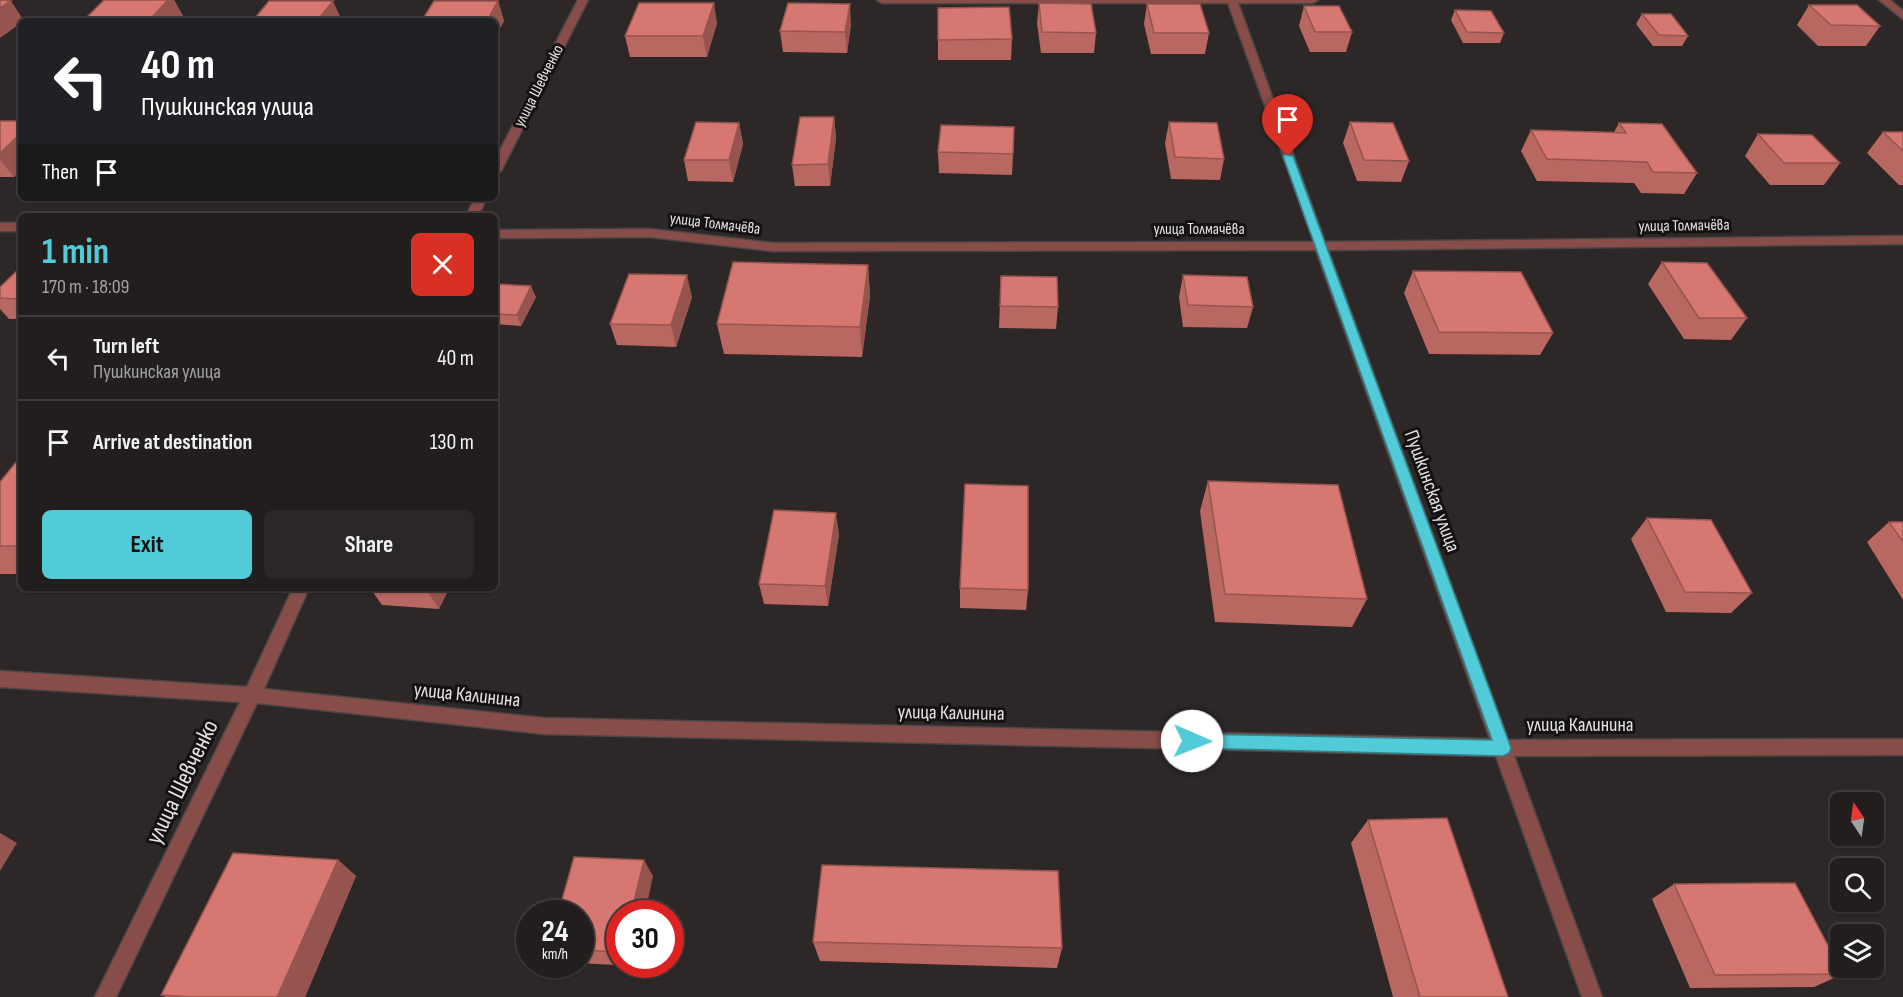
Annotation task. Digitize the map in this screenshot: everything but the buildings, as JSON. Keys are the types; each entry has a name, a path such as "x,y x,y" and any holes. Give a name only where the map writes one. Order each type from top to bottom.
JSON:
{"street":[{"name":"улица Шевченко","path":"498,165 583,0"},
{"path":"882,0 1312,0"},
{"name":"Пушкинская улица","path":"1232,0 1592,997"},
{"path":"1884,0 1903,16"},
{"path":"0,227 18,227"},
{"name":"улица Толмачёва","path":"498,234 650,233 772,247 1320,246 1903,240"},
{"name":"улица Шевченко","path":"105,997 252,695 300,591"},
{"name":"улица Калинина","path":"0,679 252,695 544,726 1503,748 1903,747"}],"route":[{"path":"1192,741 1503,748 1288,156"}]}
